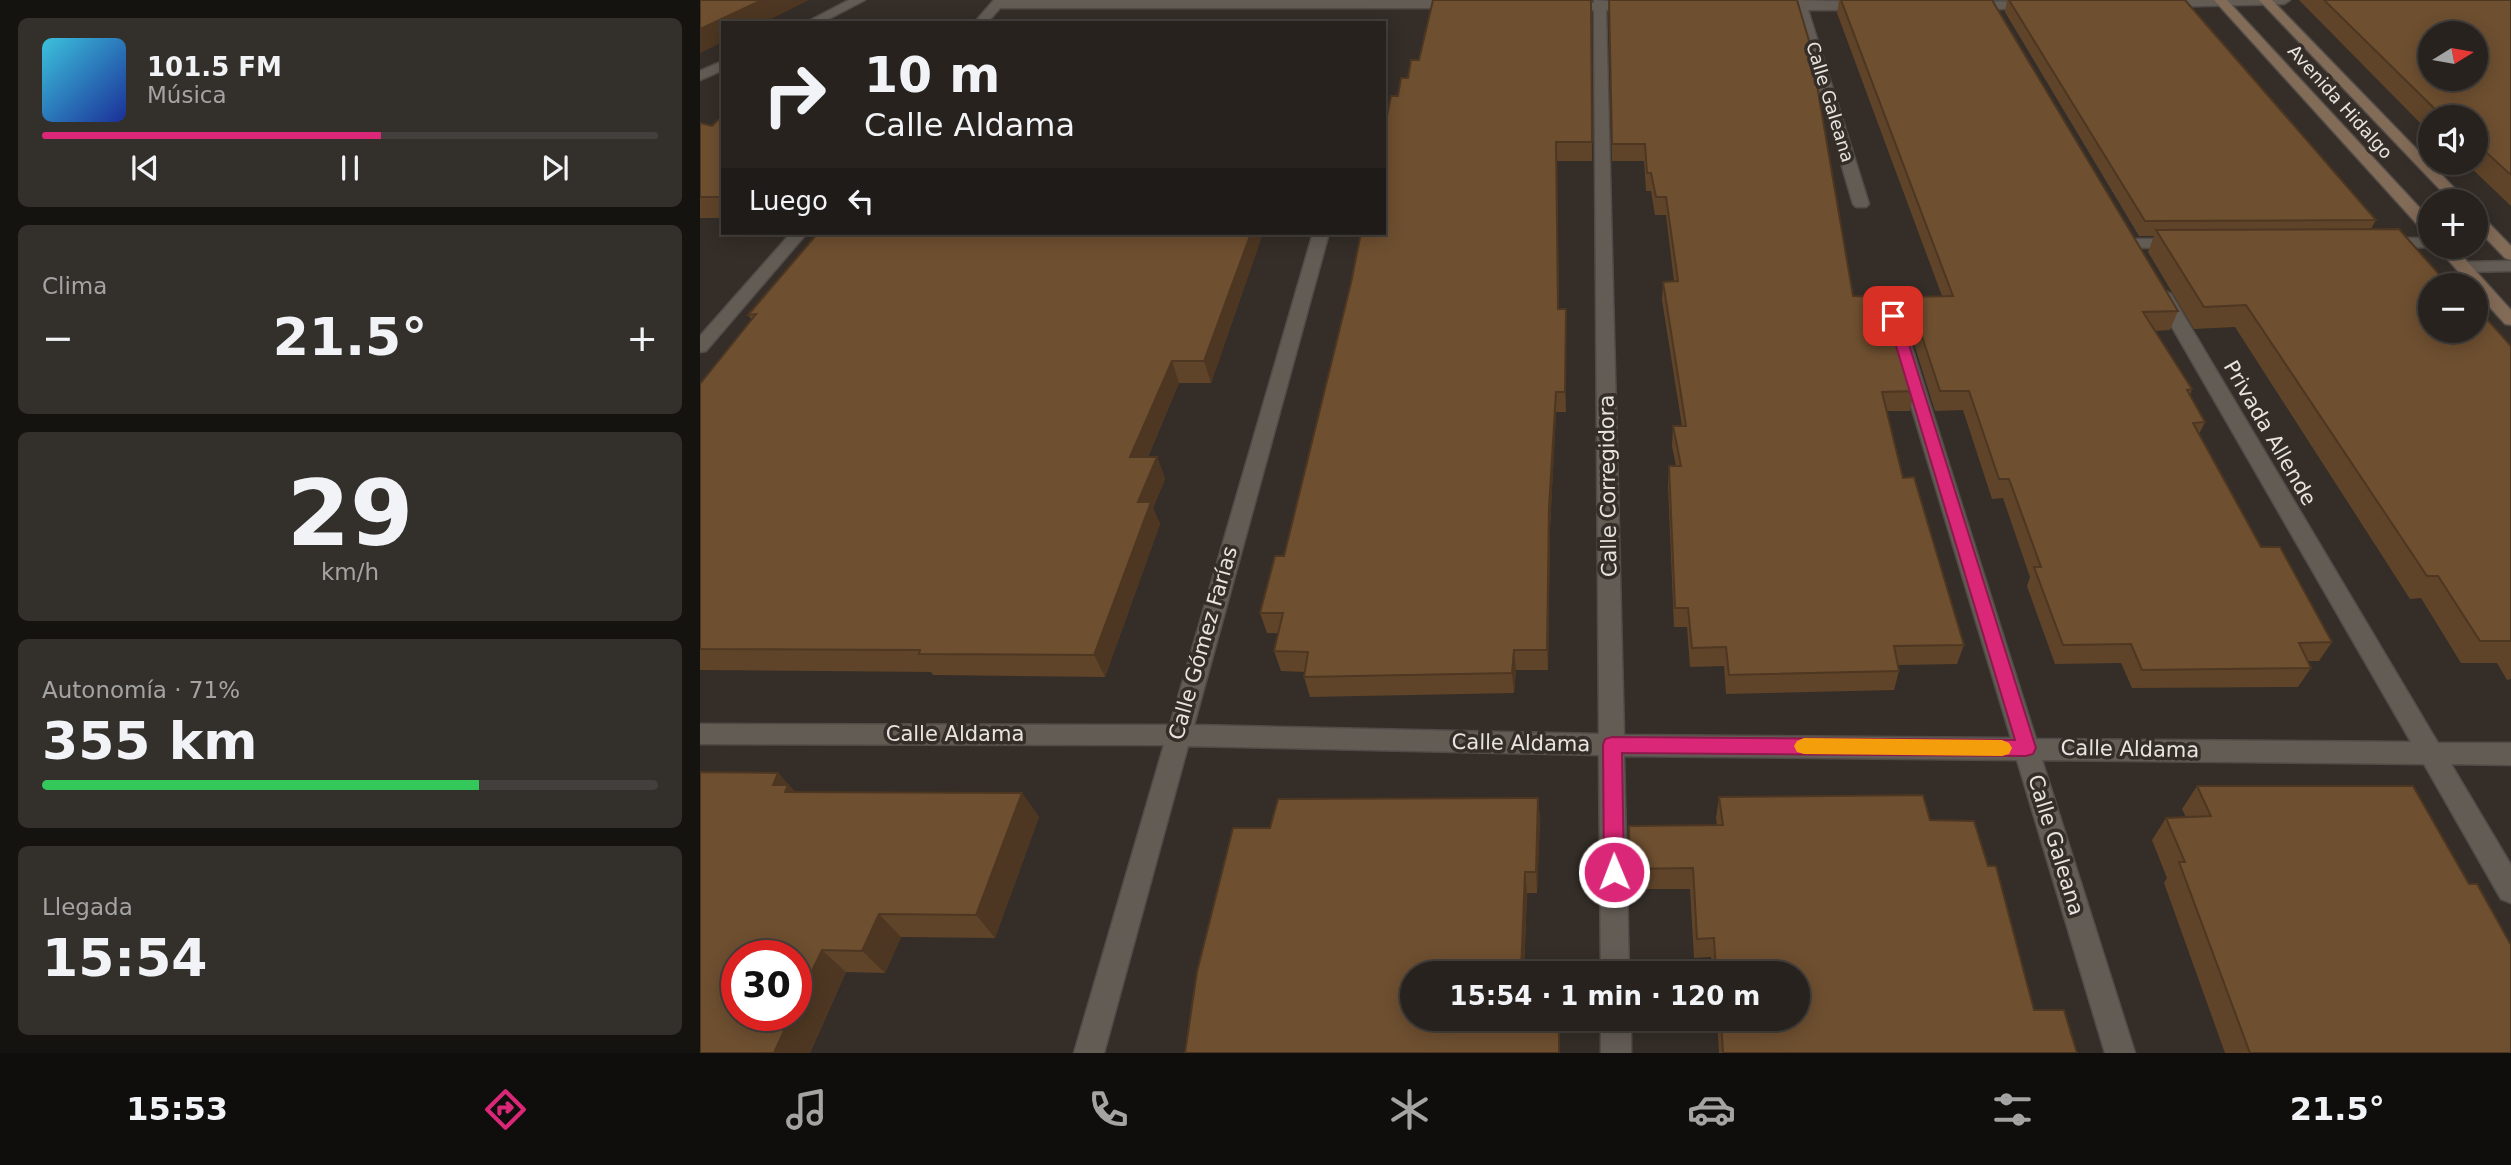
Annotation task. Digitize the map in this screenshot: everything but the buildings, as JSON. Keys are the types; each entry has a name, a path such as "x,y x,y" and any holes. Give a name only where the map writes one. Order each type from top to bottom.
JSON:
{"main road":[{"name":"Avenida Hidalgo","path":"2265,0 2447,189"},
{"name":"Avenida Hidalgo","path":"2221,1 2418,216"},
{"path":"2488,231 2511,255"},
{"path":"2456,259 2511,320"}],"street":[{"path":"815,21 859,0"},
{"path":"2140,3 2284,0"},
{"path":"982,21 998,2 1467,4"},
{"path":"1760,6 1800,3 1882,6"},
{"name":"Calle Galeana","path":"1800,3 1861,204"},
{"path":"1950,6 1989,3 2045,5"},
{"path":"1989,3 2006,30"},
{"path":"1547,6 1600,4 1654,7"},
{"name":"Calle Corregidora","path":"1600,4 1615,961"},
{"path":"700,76 721,66"},
{"path":"700,347 797,235"},
{"name":"Calle Gómez Farías","path":"1089,1053 1320,235"},
{"name":"Privada Allende","path":"2187,244 2130,239 2511,890"},
{"path":"2363,243 2418,243"},
{"path":"2463,267 2511,266"},
{"name":"Calle Galeana","path":"1893,316 2120,1053"},
{"name":"Calle Aldama","path":"700,734 1177,735 1612,745 2511,754"},
{"path":"1616,1031 1616,1053"}],"slow traffic":[{"path":"1804,746 2002,748"}],"route":[{"path":"1614,872 1612,745 2026,748 1893,316"}]}
